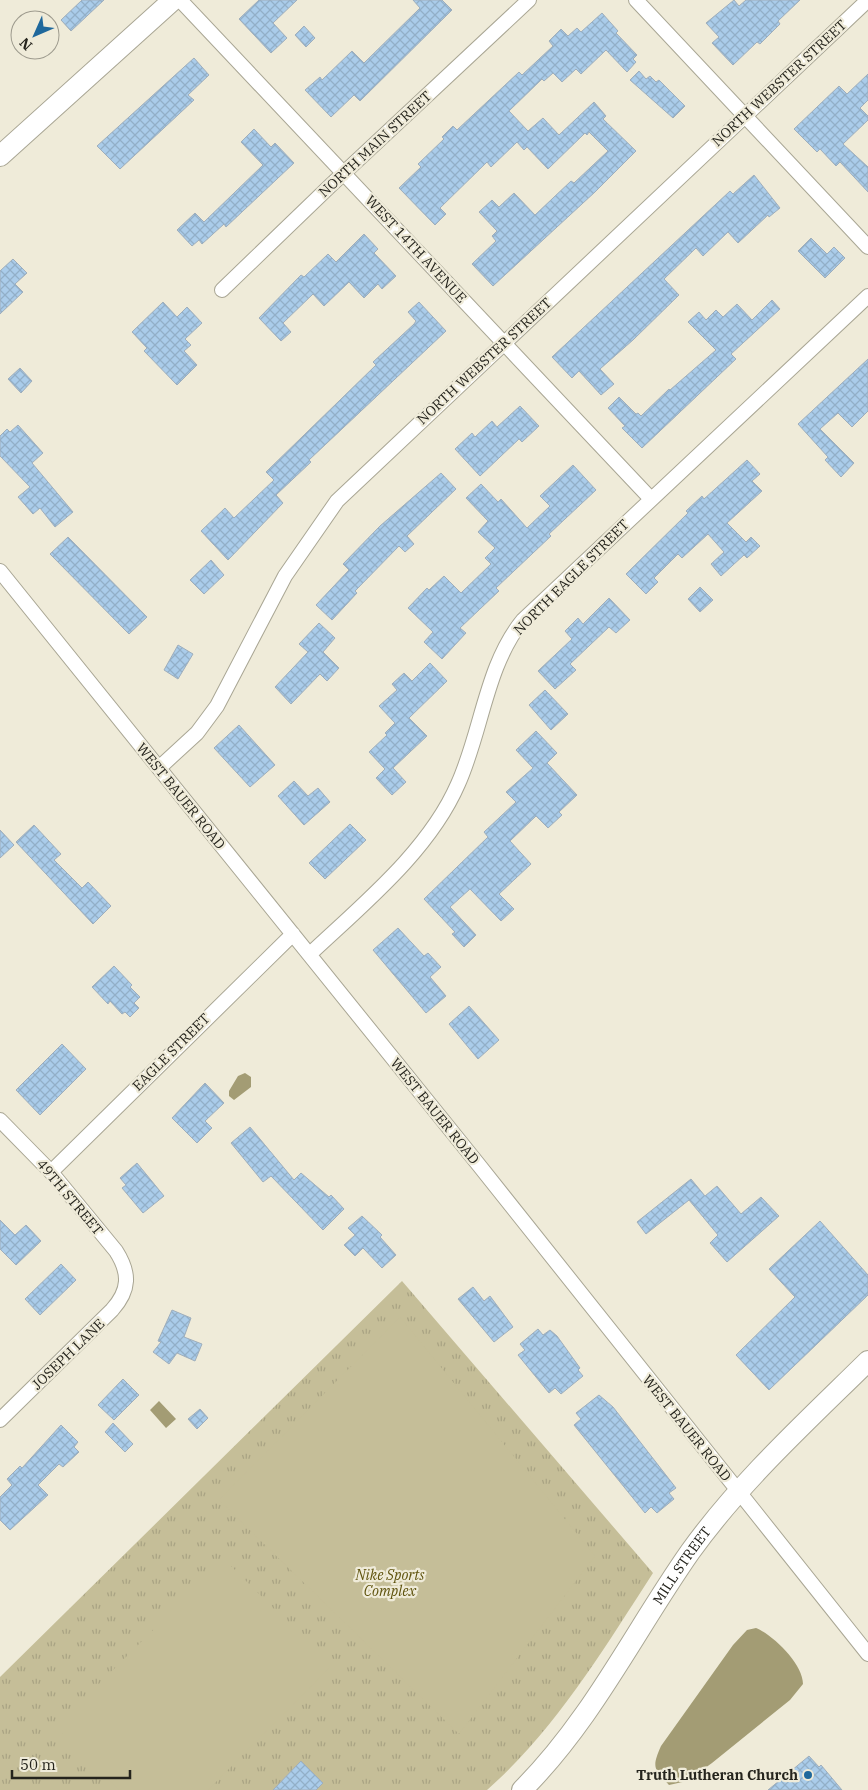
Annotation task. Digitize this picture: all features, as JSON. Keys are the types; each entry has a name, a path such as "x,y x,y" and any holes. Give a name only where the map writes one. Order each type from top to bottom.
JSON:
{"main road":[{"path":"0,156 174,0"},
{"name":"MILL STREET","path":"522,1790 549,1764 579,1725 690,1553 738,1492 868,1361"}],"street":[{"name":"WEST 14TH AVENUE","path":"180,0 652,498"},
{"name":"NORTH MAIN STREET","path":"222,290 344,172 529,0"},
{"path":"636,0 868,247"},
{"name":"NORTH WEBSTER STREET","path":"159,768 197,732 217,706 285,576 337,501 868,0"},
{"name":"NORTH EAGLE STREET","path":"310,954 379,888 418,845 448,804 471,752 488,696 512,634 524,620 652,498 868,296"},
{"name":"WEST BAUER ROAD","path":"0,571 310,954 868,1654"},
{"name":"EAGLE STREET","path":"50,1172 293,934"},
{"name":"49TH STREET","path":"0,1120 50,1172 116,1251 124,1263 127,1283"},
{"name":"JOSEPH LANE","path":"0,1420 112,1310 124,1293 127,1283"}],"green space":[{"name":"Nike Sports Complex","path":"402,1281 653,1573 597,1659 557,1715 512,1766 487,1790 0,1790 0,1677"},
{"path":"400,1317 595,1556 459,1734 219,1500"},
{"path":"224,1559 331,1666 208,1790 119,1790 56,1727"}],"shaded area":[{"path":"245,1073 251,1077 251,1087 234,1100 229,1096 229,1091 238,1076"},
{"path":"159,1401 176,1419 166,1428 150,1410"},
{"path":"756,1628 771,1637 793,1659 802,1676 803,1684 790,1700 712,1763 687,1781 669,1785 657,1771 655,1763 661,1746 733,1645 747,1630"}],"building":[{"path":"82,0 104,0 71,31 61,20"},
{"path":"259,0 297,0 273,23 287,38 271,53 239,19"},
{"path":"413,0 442,0 452,10 360,101 354,95 331,117 305,90 320,77 322,80 352,51 364,63 420,8"},
{"path":"734,0 739,6 746,0 800,0 778,21 780,24 760,44 757,42 733,65 712,43 719,37 706,23"},
{"path":"602,13 618,31 616,33 637,55 633,59 636,62 627,72 606,50 581,74 576,69 562,82 553,73 544,81 542,79 509,111 528,131 543,118 559,135 594,102 606,116 603,119 636,151 595,192 493,286 472,264 496,241 492,236 497,231 479,212 492,200 499,207 514,193 535,215 571,181 574,183 608,151 589,132 587,135 585,133 548,169 527,147 524,150 517,142 491,167 487,162 440,208 446,214 435,225 399,188 421,167 418,164 444,139 442,137 453,126 457,130 519,72 522,75 553,46 549,41 561,29 568,36 577,28 581,32"},
{"path":"304,26 315,38 306,47 295,35"},
{"path":"194,58 209,75 188,95 194,100 120,169 97,146"},
{"path":"639,71 646,79 650,76 656,82 659,80 685,106 673,118 630,80"},
{"path":"868,74 868,100 860,108 868,116 868,120 843,144 868,167 868,192 840,162 836,166 820,149 817,152 794,129 839,86 847,94"},
{"path":"254,129 271,147 275,143 294,163 226,227 224,224 202,244 199,240 192,246 177,230 195,213 204,222 263,165 241,142"},
{"path":"754,175 780,208 769,217 768,215 738,243 728,232 703,256 696,248 664,279 679,295 600,369 614,384 601,395 579,371 572,378 552,357 730,191 733,194"},
{"path":"364,234 378,249 374,253 396,276 382,289 378,284 364,298 349,282 324,306 313,294 283,323 291,332 281,341 259,318 301,275 304,277 328,254 336,262"},
{"path":"811,238 827,254 834,247 845,258 825,278 798,251"},
{"path":"13,259 27,273 15,284 23,292 0,314 0,271"},
{"path":"772,300 780,309 731,354 736,359 642,448 622,428 625,426 608,408 619,397 636,414 638,413 641,416 669,389 716,350 688,322 699,312 706,320 716,310 723,317 737,304 752,320"},
{"path":"163,302 177,317 187,307 202,323 185,339 191,345 184,351 197,365 177,385 144,351 147,348 132,332"},
{"path":"419,302 446,331 309,460 311,462 276,495 283,503 228,560 201,531 225,508 234,518 274,480 266,472 376,365 373,362 414,324 416,321 408,312"},
{"path":"868,359 868,411 852,427 838,413 820,429 854,463 841,477 825,460 828,457 798,424"},
{"path":"20,368 32,381 21,393 8,379"},
{"path":"520,406 539,426 522,442 519,439 480,476 455,449 472,433 475,437 492,421 497,427"},
{"path":"18,425 43,453 32,463 73,512 55,527 40,508 33,514 18,497 30,487 0,456 0,436 7,429 10,432"},
{"path":"747,460 760,474 752,481 762,491 727,523 746,542 751,537 760,546 747,558 744,555 721,576 711,564 724,552 708,534 682,558 678,554 654,578 658,582 646,594 626,574 688,513 686,511 702,496 704,499"},
{"path":"573,465 596,490 496,588 499,591 460,628 466,633 442,659 424,642 433,632 408,608 427,588 429,590 444,576 461,593 491,564 485,558 495,548 478,532 488,521 466,498 481,484 498,502 501,499 527,528 550,506 540,496"},
{"path":"441,473 456,489 407,536 414,544 405,552 399,546 355,591 357,593 332,620 316,605 349,570 343,564 380,526"},
{"path":"68,537 147,617 129,634 50,554"},
{"path":"211,560 224,575 204,594 190,580"},
{"path":"700,587 713,600 700,612 688,599"},
{"path":"609,598 630,620 616,633 609,627 570,664 576,670 555,689 538,671 572,639 565,631 578,618 583,624"},
{"path":"319,623 335,638 323,652 339,668 327,681 320,674 291,704 275,687 308,652 299,644"},
{"path":"178,645 193,654 178,679 164,670"},
{"path":"430,663 447,681 409,718 427,736 393,768 406,782 392,795 376,778 385,769 369,752 387,735 385,733 395,723 379,706 397,690 392,684 404,673 412,681"},
{"path":"545,690 568,714 551,730 529,705"},
{"path":"239,725 275,765 250,787 214,748"},
{"path":"536,731 557,753 547,763 577,795 559,812 562,815 548,828 536,816 510,841 531,864 499,894 514,909 501,921 470,889 450,907 476,935 464,947 452,934 455,932 424,899 488,837 484,832 516,802 506,792 533,768 516,750"},
{"path":"294,781 308,796 318,788 330,802 304,825 278,796"},
{"path":"350,824 366,840 325,879 309,863"},
{"path":"34,825 61,854 54,860 82,888 88,882 111,906 93,924 16,842"},
{"path":"0,830 14,845 0,858"},
{"path":"398,928 424,956 428,953 441,967 430,977 446,996 426,1013 373,950"},
{"path":"114,966 132,985 130,987 140,997 134,1003 139,1008 130,1017 125,1012 122,1014 110,1001 108,1004 92,987"},
{"path":"469,1006 499,1040 478,1059 449,1024"},
{"path":"62,1044 86,1069 40,1115 16,1090"},
{"path":"205,1083 224,1103 205,1121 212,1128 197,1143 172,1118"},
{"path":"250,1127 294,1180 301,1173 329,1197 331,1195 344,1209 323,1230 271,1176 263,1182 231,1143"},
{"path":"137,1163 164,1196 143,1213 122,1188 126,1185 120,1178"},
{"path":"691,1179 705,1196 717,1186 741,1214 761,1197 779,1216 727,1262 710,1243 718,1235 689,1200 646,1234 637,1222"},
{"path":"362,1216 382,1235 380,1237 396,1255 382,1268 363,1248 355,1256 344,1245 355,1235 348,1228"},
{"path":"0,1220 15,1235 26,1225 41,1241 16,1265 0,1249"},
{"path":"820,1221 868,1275 868,1295 769,1390 736,1355 795,1297 769,1269"},
{"path":"61,1264 76,1280 40,1315 25,1299"},
{"path":"473,1287 484,1301 490,1296 513,1327 494,1342 458,1299"},
{"path":"172,1310 191,1318 184,1337 202,1344 195,1361 177,1353 169,1364 153,1352 161,1342 158,1341"},
{"path":"538,1329 543,1335 550,1330 557,1336 580,1368 578,1370 583,1376 561,1394 555,1388 549,1393 518,1355 525,1350 520,1344"},
{"path":"123,1379 139,1395 114,1420 98,1405"},
{"path":"599,1395 613,1407 676,1488 669,1493 674,1499 657,1513 651,1507 645,1513 574,1425 581,1419 576,1413"},
{"path":"200,1409 208,1418 197,1429 188,1419"},
{"path":"113,1423 133,1444 125,1452 105,1432"},
{"path":"61,1425 78,1442 74,1447 79,1452 63,1467 59,1464 38,1485 48,1495 10,1530 0,1520 0,1497 12,1485 7,1479 20,1466 22,1468"},
{"name":"Truth Lutheran Church","path":"809,1756 819,1767 821,1765 842,1790 768,1790"},
{"path":"301,1761 323,1783 316,1790 273,1790"}],"place":[{"name":"Truth Lutheran Church","path":"808,1775"}]}
